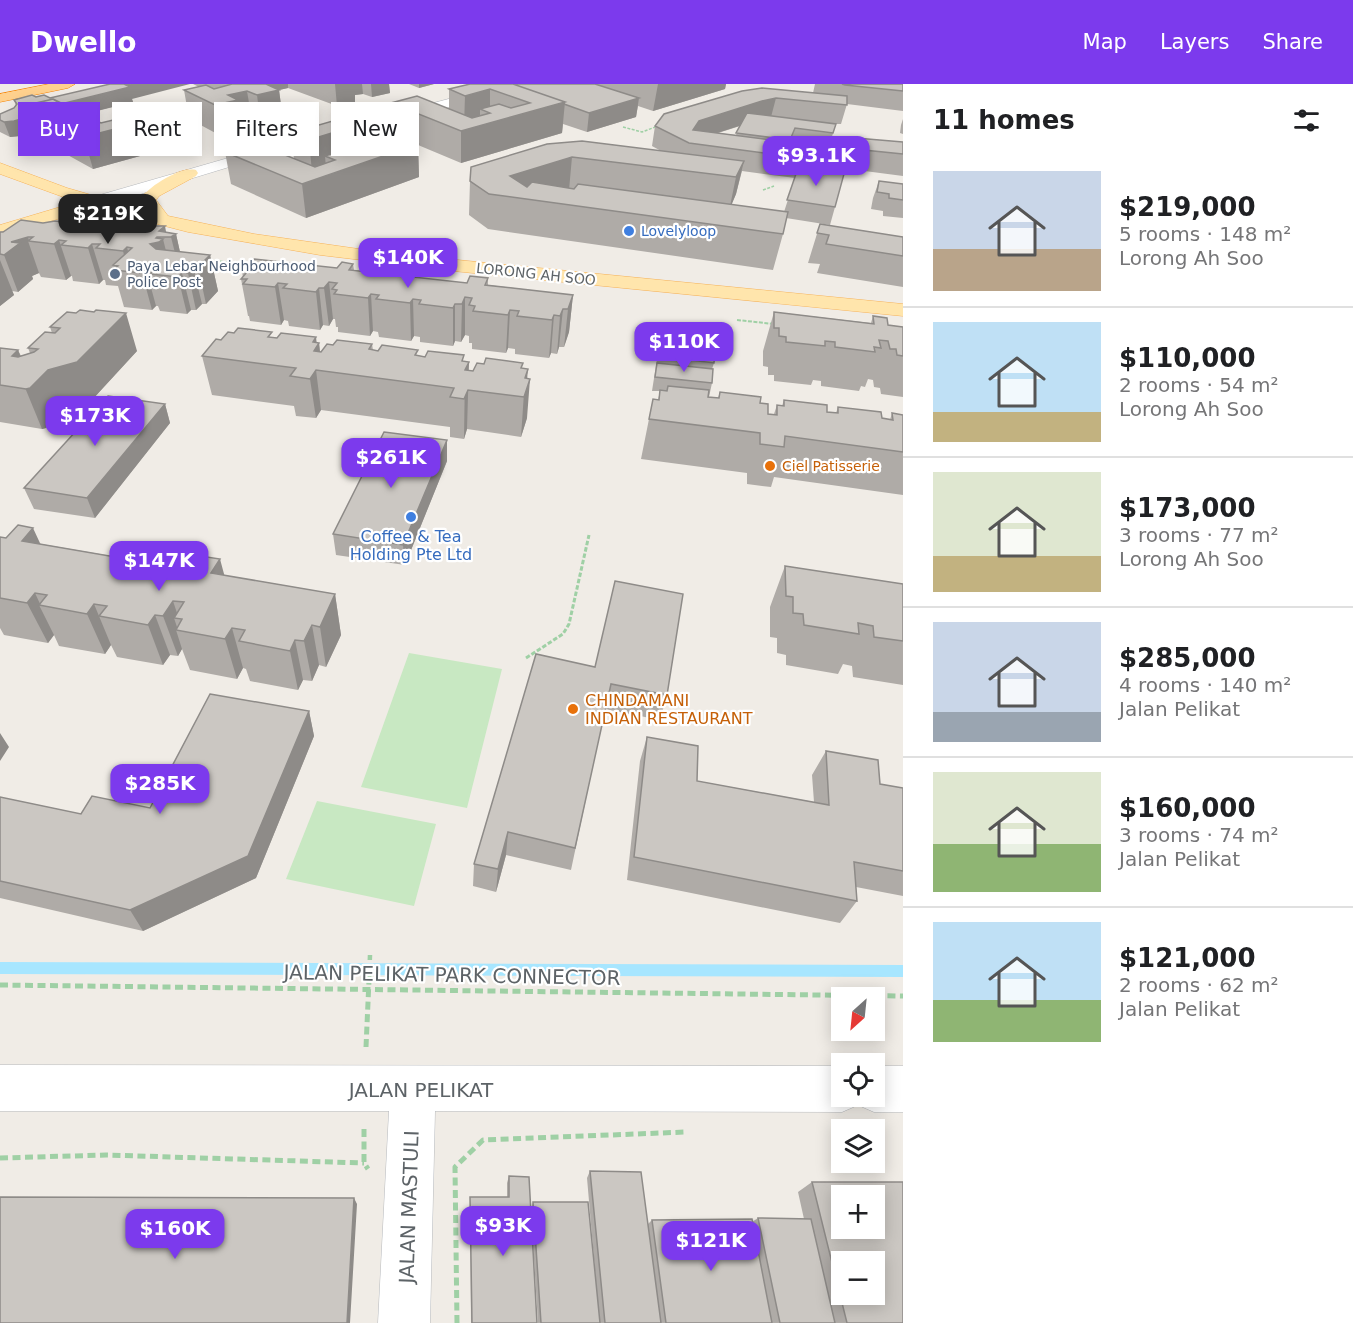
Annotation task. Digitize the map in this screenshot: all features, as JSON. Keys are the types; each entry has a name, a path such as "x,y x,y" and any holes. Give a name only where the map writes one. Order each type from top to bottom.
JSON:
{"highway":[{"path":"0,85 6,84"},
{"path":"0,98 68,84"}],"main road":[{"name":"LORONG AH SOO","path":"0,168 70,204 157,235 293,260 903,329"},
{"path":"161,219 148,200 152,193 190,174"},
{"name":"LORONG AH SOO","path":"0,220 43,203 70,204"},
{"name":"LORONG AH SOO","path":"92,203 304,247 397,260 903,310"},
{"path":"0,231 70,204 92,203"}],"street":[{"path":"70,204 187,165 496,84"},
{"path":"92,203 520,84"},
{"name":"JALAN PELIKAT","path":"0,1088 831,1089"},
{"path":"885,1089 903,1089"},
{"name":"JALAN MASTULI","path":"404,1323 413,1090"}],"path":[{"path":"623,127 642,132 662,125"},
{"path":"763,190 774,186"},
{"path":"526,658 563,634 569,624 589,535"},
{"path":"365,1090 370,955"},
{"name":"JALAN PELIKAT PARK CONNECTOR","path":"0,986 903,996"},
{"path":"457,1323 455,1167 483,1140 693,1132"},
{"path":"0,1158 106,1155 364,1163"}],"green space":[{"path":"409,653 502,669 467,808 361,787"},
{"path":"317,801 436,824 414,906 286,879"}],"building":[{"path":"110,84 131,84 126,85 130,87 69,102 58,102 53,99 40,102 18,102 18,120 4,122 0,120 0,114 14,108 17,104 14,100 32,95 36,97 44,95 50,98"},
{"path":"232,84 266,84 279,90 257,95 247,91 228,95 238,100 214,102 214,105 184,90 206,85 214,89"},
{"path":"470,84 513,84 565,102 461,131 419,114 419,102 395,102 417,96 472,118 490,113 480,109 499,104 511,108 530,103 490,89 465,96 449,89"},
{"path":"513,84 595,84 639,98 589,113"},
{"path":"842,84 903,84 903,91 845,85"},
{"path":"762,88 847,96 847,105 776,98 699,121 693,130 828,147 826,156 802,158 689,143 655,126 664,114 742,91"},
{"path":"53,99 59,102 41,102"},
{"path":"747,113 836,124 833,133 795,128 790,140 736,133"},
{"path":"112,120 112,130 100,133 100,122"},
{"path":"331,121 331,133 319,137 319,125"},
{"path":"856,138 903,142 903,154 864,150 865,144 855,143"},
{"path":"582,141 744,161 736,177 572,157 510,176 527,187 532,182 574,189 578,184 788,212 783,234 489,194 470,181 471,167 547,144"},
{"path":"331,154 331,156 383,156 302,184 235,156 288,156 315,167 335,160 325,156"},
{"path":"798,168 844,174 835,207 787,200"},
{"path":"879,181 903,184 903,200 889,198 889,194 877,192"},
{"path":"21,220 43,223 55,221 151,231 156,226 165,226 159,231 176,234 171,237 157,237 163,239 150,244 156,249 210,255 198,267 193,267 188,273 182,273 178,277 150,274 154,270 146,269 142,273 113,270 118,266 113,265 132,248 127,247 123,251 96,248 100,244 92,244 88,248 61,245 66,241 59,240 54,244 28,241 33,237 28,237 11,242 20,243 4,255 0,254 0,232"},
{"path":"820,224 903,237 903,256 826,244 829,235 817,233"},
{"path":"254,259 337,268 342,262 353,264 349,270 467,283 470,276 488,278 485,285 573,295 568,309 563,309 560,316 554,315 552,320 517,316 519,311 510,310 508,315 473,311 475,306 469,305 472,298 465,297 462,304 455,304 453,308 419,304 421,300 413,299 410,303 376,299 379,295 371,294 368,298 334,294 337,290 332,289 337,283 329,282 316,292 283,288 287,284 278,283 275,287 243,284 247,279 241,279 247,272 242,272"},
{"path":"80,310 126,313 77,362 48,370 30,388 0,385 0,348 18,350 12,356 18,357 34,352 38,349 28,348 45,332 55,333 60,328 50,327 67,312 76,313"},
{"path":"774,312 874,324 873,316 887,318 888,325 903,327 903,356 897,355 896,349 890,349 888,341 879,340 881,348 874,347 875,352 835,347 835,342 825,341 825,346 786,342 786,337 779,336 779,328 774,328"},
{"path":"662,327 716,333 714,363 658,356"},
{"path":"238,328 272,332 268,337 277,338 281,333 316,337 313,342 319,343 314,351 321,352 327,344 333,345 337,340 372,344 369,349 378,351 382,345 418,350 415,355 425,357 428,351 464,355 462,361 469,362 465,370 473,371 477,363 484,364 486,358 523,363 521,368 528,369 525,378 530,379 524,397 468,390 464,399 450,397 454,388 316,370 310,379 290,376 296,368 202,356 216,339 221,340 228,332 234,333"},
{"path":"657,363 713,369 712,383 655,377"},
{"path":"668,386 709,390 708,397 719,398 720,392 761,397 760,403 768,404 768,414 777,415 777,405 784,406 784,400 827,405 827,412 838,413 838,407 881,412 882,418 893,420 892,413 903,415 903,452 785,436 784,447 760,444 760,433 649,419 653,399 659,400 660,390 667,391"},
{"path":"108,396 165,404 87,498 24,488"},
{"path":"384,432 447,440 403,545 333,534"},
{"path":"18,525 33,528 22,541 185,569 194,555 220,559 211,573 335,594 320,627 312,625 304,641 295,640 290,651 239,641 245,630 232,628 225,639 176,630 182,619 174,618 184,602 173,601 163,616 155,615 148,625 99,616 107,606 94,604 87,614 39,605 47,595 35,593 27,603 0,598 0,537 6,538"},
{"path":"785,566 903,584 903,641 874,637 873,626 858,623 859,634 804,625 803,614 793,613 793,597 786,596"},
{"path":"615,581 683,594 667,695 611,684 575,848 508,832 498,869 474,864 536,654 595,667"},
{"path":"210,694 309,711 248,856 130,910 0,881 0,797 81,814 92,796 150,808"},
{"path":"647,737 698,746 697,781 829,805 826,751 878,760 880,784 903,788 903,871 854,862 857,901 634,857"},
{"path":"590,1171 641,1172 661,1323 605,1323"},
{"path":"509,1176 529,1177 537,1323 472,1323 470,1197 509,1197"},
{"path":"812,1182 903,1182 903,1323 847,1323 843,1305 885,1305 885,1251 831,1251 831,1259"},
{"path":"0,1197 354,1198 347,1323 0,1323"},
{"path":"533,1202 588,1202 600,1323 541,1323"},
{"path":"758,1218 811,1219 835,1323 780,1323"},
{"path":"752,1219 772,1323 666,1323 652,1220"}],"waterway":[{"path":"0,968 903,971"}],"place":[{"name":"Lovelyloop","path":"629,231"},
{"name":"Paya Lebar Neighbourhood Police Post","path":"115,274"},
{"name":"Ciel Patisserie","path":"770,466"},
{"name":"Coffee & Tea Holding Pte Ltd","path":"411,517"},
{"name":"CHINDAMANI INDIAN RESTAURANT","path":"573,709"}]}
